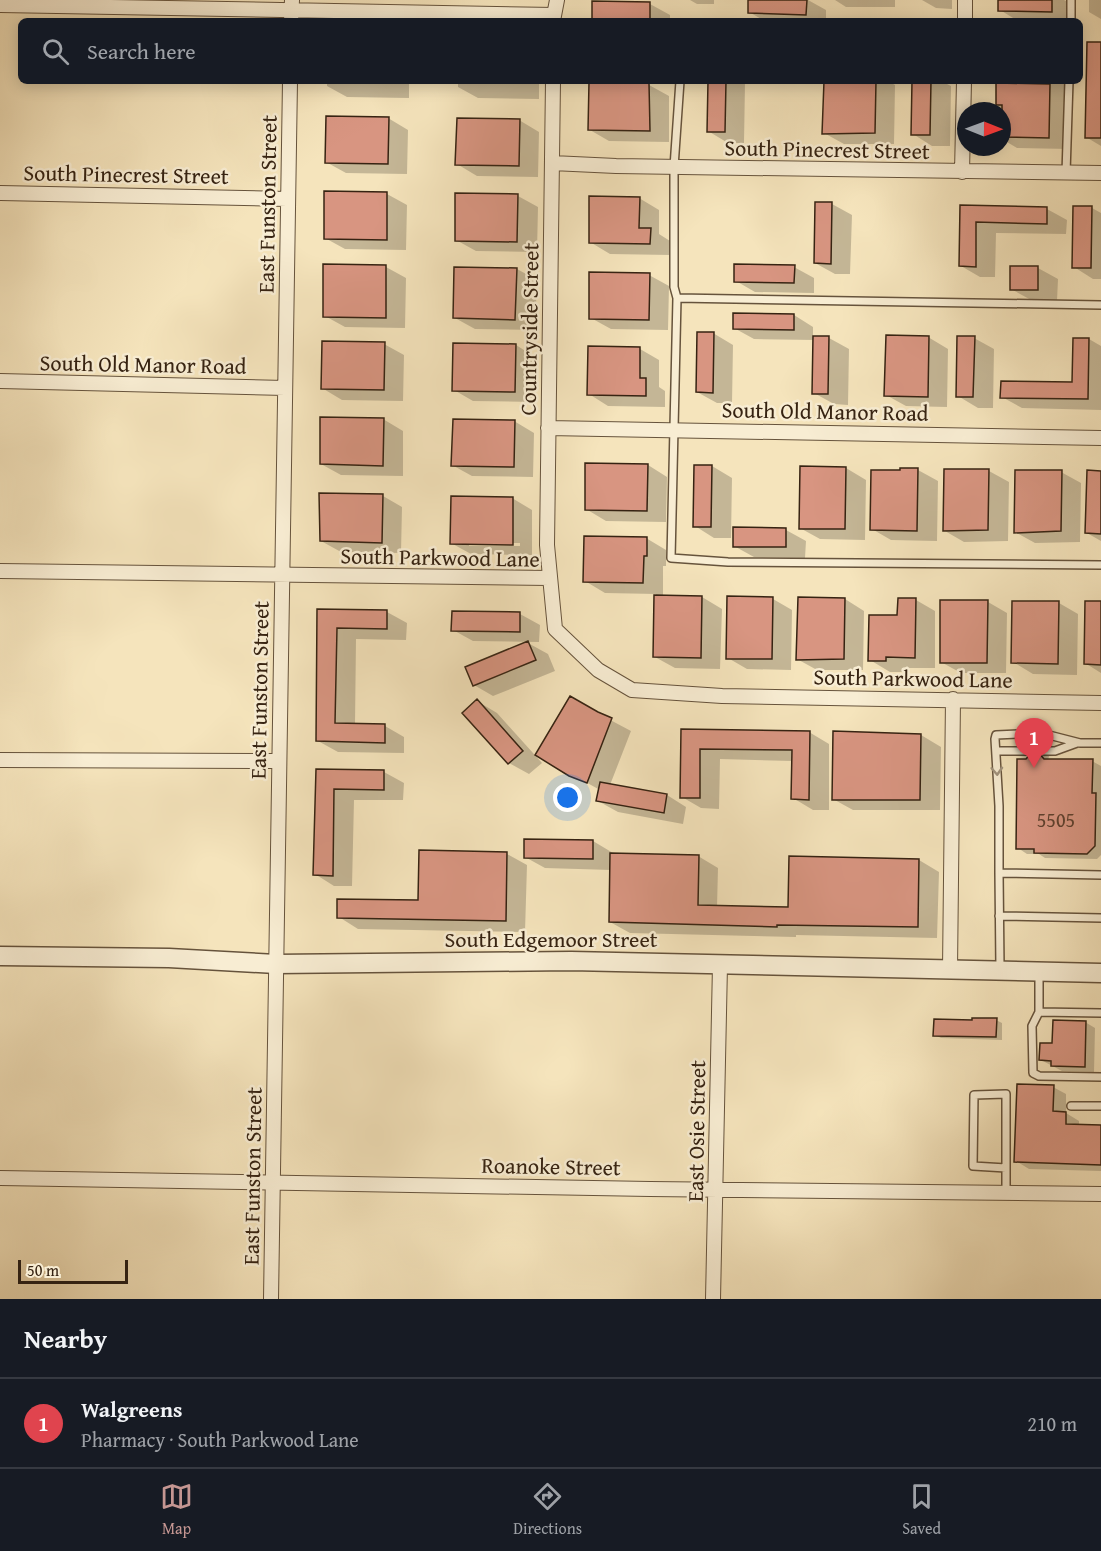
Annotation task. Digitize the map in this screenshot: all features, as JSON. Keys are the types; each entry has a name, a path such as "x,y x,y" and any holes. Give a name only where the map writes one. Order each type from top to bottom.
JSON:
{"street":[{"path":"0,5 291,10 554,18 557,0"},
{"path":"965,0 965,18"},
{"name":"East Funston Street","path":"271,1299 290,84"},
{"name":"Countryside Street","path":"550,578 547,545 553,84"},
{"path":"962,172 964,84"},
{"name":"South Pinecrest Street","path":"552,163 1101,173"},
{"name":"South Pinecrest Street","path":"0,193 287,199"},
{"name":"South Old Manor Road","path":"0,381 285,388"},
{"name":"South Old Manor Road","path":"548,428 1101,438"},
{"name":"South Parkwood Lane","path":"0,571 550,578 555,628 598,670 632,690 722,696 1101,703"},
{"path":"950,970 953,699"},
{"path":"0,760 278,761"},
{"name":"South Edgemoor Street","path":"0,956 168,958 276,964 571,961 1101,974"},
{"name":"East Osie Street","path":"713,1299 720,964"},
{"name":"Roanoke Street","path":"0,1178 1101,1194"}],"lane":[{"path":"1071,0 1071,18"},
{"path":"680,84 674,167 674,287 677,298 672,429 671,558 728,562 1101,565"},
{"path":"1066,173 1069,84"},
{"path":"677,298 1101,305"},
{"path":"1000,971 996,735 1041,733 1080,743 1101,743"},
{"path":"1044,751 1055,751 1080,743"},
{"path":"996,751 1026,751"},
{"path":"999,873 1101,875"},
{"path":"999,916 1101,918"},
{"path":"1039,971 1039,1012 1032,1026 1033,1073 1039,1076 1101,1077"},
{"path":"1039,1012 1101,1013"},
{"path":"1006,1167 973,1166 974,1095 1006,1094 1006,1167 1006,1192"},
{"path":"1071,1106 1101,1106"}],"building":[{"path":"748,0 807,0 806,15 748,13"},
{"path":"998,0 1052,0 1052,12 998,11"},
{"path":"592,1 650,2 650,18 592,18"},
{"path":"1087,42 1101,42 1101,138 1085,138"},
{"path":"589,84 649,84 650,131 588,130"},
{"path":"708,84 726,84 725,132 707,132"},
{"path":"824,84 876,84 875,133 822,134"},
{"path":"912,84 931,84 930,135 911,135"},
{"path":"996,84 1050,84 1049,138 1011,137 1011,102 996,102"},
{"path":"326,116 389,117 388,164 325,163"},
{"path":"457,118 520,119 519,166 455,165"},
{"path":"324,191 387,192 387,240 324,239"},
{"path":"455,193 518,194 517,242 455,241"},
{"path":"589,196 640,197 639,228 651,228 650,244 589,243"},
{"path":"815,202 832,202 831,264 814,263"},
{"path":"960,205 1047,207 1047,224 976,222 976,267 959,266"},
{"path":"1073,206 1092,206 1091,268 1072,268"},
{"path":"323,264 386,265 386,318 323,317"},
{"path":"734,264 795,265 794,283 734,282"},
{"path":"1010,266 1038,266 1038,290 1010,290"},
{"path":"454,267 517,268 515,320 453,318"},
{"path":"589,272 650,273 649,320 589,319"},
{"path":"733,313 794,314 794,330 733,329"},
{"path":"697,332 714,332 713,393 696,392"},
{"path":"886,335 929,336 928,397 884,396"},
{"path":"813,336 829,336 828,394 812,394"},
{"path":"957,336 975,336 973,397 956,397"},
{"path":"1073,338 1089,338 1088,399 1000,398 1001,381 1072,382"},
{"path":"322,341 385,342 384,390 321,389"},
{"path":"453,343 516,344 515,392 452,391"},
{"path":"588,346 640,347 640,378 646,378 646,396 587,395"},
{"path":"320,417 384,418 383,466 320,464"},
{"path":"453,419 515,420 514,467 451,466"},
{"path":"585,463 648,464 647,511 585,510"},
{"path":"694,465 712,465 711,527 693,527"},
{"path":"800,466 846,467 845,529 799,529"},
{"path":"900,468 918,468 917,531 870,530 871,470 900,470"},
{"path":"944,469 989,469 988,530 943,531"},
{"path":"1015,470 1062,470 1061,531 1014,533"},
{"path":"1087,470 1101,471 1101,534 1085,533"},
{"path":"319,493 383,494 382,543 320,541"},
{"path":"451,496 513,497 513,545 450,544"},
{"path":"733,527 786,528 786,547 733,547"},
{"path":"584,536 647,537 643,583 583,582"},
{"path":"654,595 702,596 701,658 653,657"},
{"path":"727,596 773,597 772,659 726,659"},
{"path":"798,597 845,598 844,659 796,660"},
{"path":"898,598 916,598 915,658 886,657 886,661 868,661 869,615 897,615"},
{"path":"940,600 988,600 987,663 940,663"},
{"path":"1012,601 1059,601 1058,664 1011,663"},
{"path":"1085,601 1101,601 1101,665 1084,664"},
{"path":"317,609 387,610 387,629 337,628 335,723 385,724 385,743 316,741"},
{"path":"452,611 520,612 520,632 451,631"},
{"path":"528,641 536,660 473,686 465,667"},
{"path":"570,696 612,718 587,783 569,776 535,755"},
{"path":"477,699 523,751 508,764 462,713"},
{"path":"681,729 810,731 809,800 791,799 792,750 700,749 700,798 680,798"},
{"path":"833,731 921,734 920,800 832,800"},
{"path":"1029,746 1041,746 1039,753 1044,759 1093,759 1092,793 1096,793 1095,846 1087,854 1034,853 1034,849 1016,849 1017,759 1026,759 1032,752"},
{"path":"316,769 384,770 384,790 334,789 333,876 313,875"},
{"path":"600,782 667,794 664,813 596,801"},
{"path":"524,839 593,840 593,859 524,858"},
{"path":"419,850 507,852 506,921 337,918 337,899 418,900"},
{"path":"610,853 699,855 698,905 788,907 789,856 919,859 918,927 777,925 777,927 609,922"},
{"path":"972,1018 997,1018 996,1037 933,1036 934,1019 972,1020"},
{"path":"1053,1020 1086,1021 1085,1067 1051,1066 1051,1061 1039,1060 1040,1043 1052,1043"},
{"path":"1017,1084 1054,1085 1053,1111 1066,1112 1066,1124 1101,1125 1101,1165 1014,1162"}],"place":[{"name":"Walgreens","path":"1034,768"}]}
